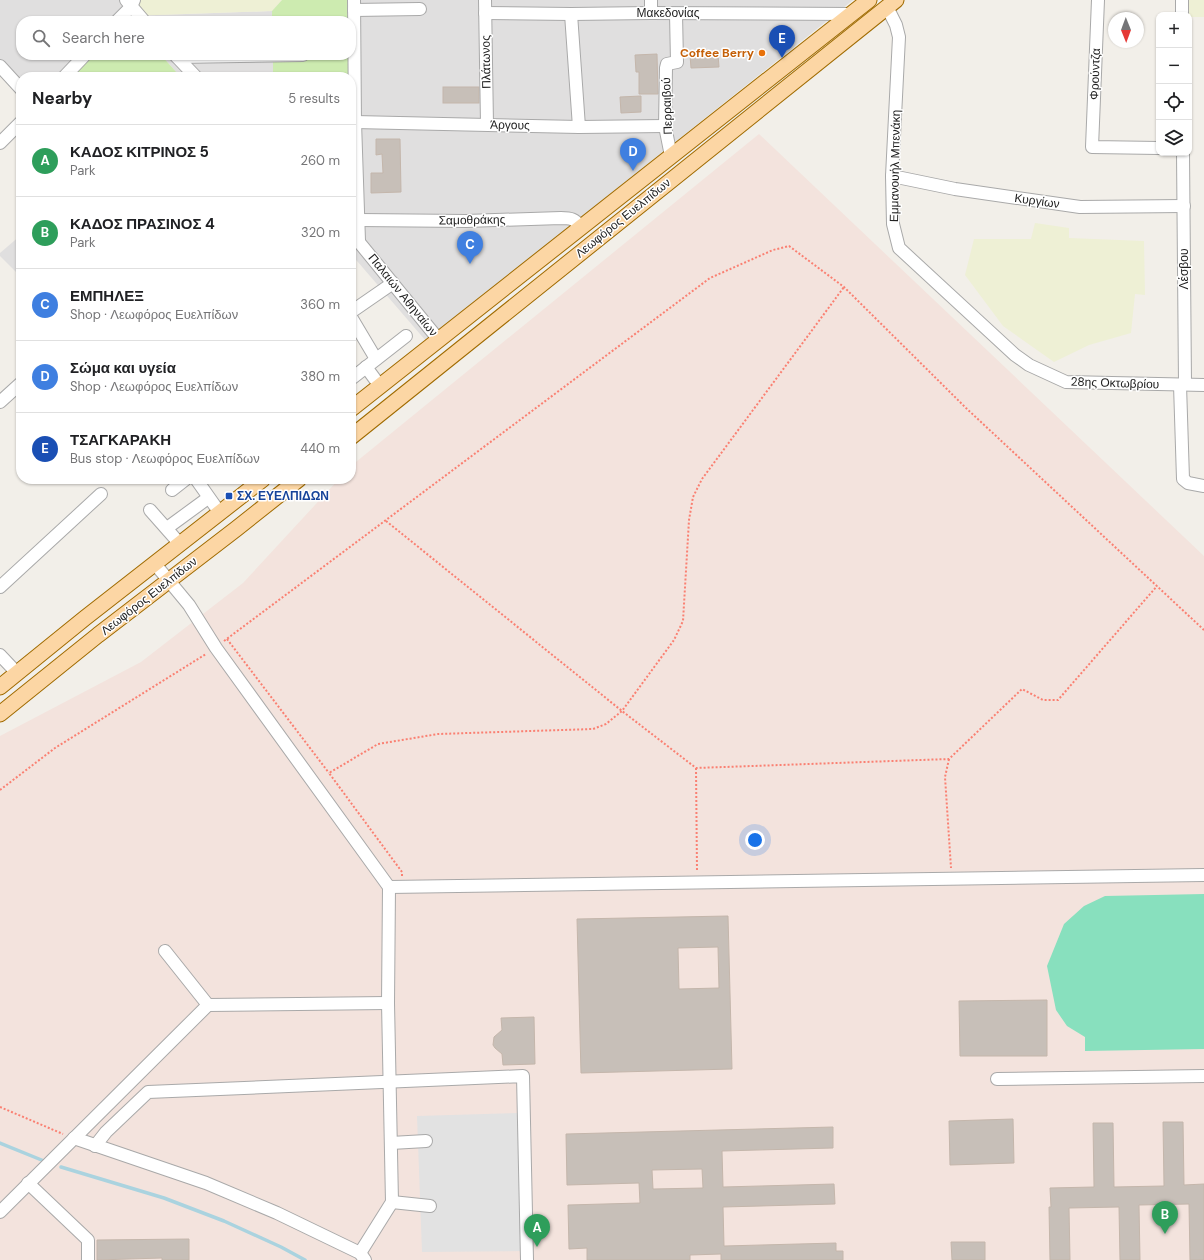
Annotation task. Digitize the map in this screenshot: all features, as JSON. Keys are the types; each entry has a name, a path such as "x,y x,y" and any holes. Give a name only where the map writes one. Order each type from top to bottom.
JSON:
{"main road":[{"name":"Λεωφόρος Ευελπίδων","path":"356,404 869,0"},
{"name":"Λεωφόρος Ευελπίδων","path":"356,433 892,4"},
{"name":"Λεωφόρος Ευελπίδων","path":"0,687 85,618 220,513 254,484"},
{"name":"Λεωφόρος Ευελπίδων","path":"0,714 98,635 293,484"}],"street":[{"name":"Πλάτωνος","path":"485,0 487,124"},
{"path":"651,13 652,0"},
{"name":"Φρούντζα","path":"1098,0 1092,147 1156,148"},
{"path":"1182,0 1182,12"},
{"path":"121,16 130,2 140,16"},
{"name":"Εμμανουήλ Μπενάκη","path":"892,4 899,37 892,176 893,224 899,248 1015,355 1029,365"},
{"path":"354,16 354,5 420,8"},
{"name":"Μακεδονίας","path":"485,13 852,14"},
{"path":"571,14 579,127"},
{"name":"Περραιβού","path":"670,158 665,126 666,68 667,64 677,62 676,14"},
{"path":"69,72 80,60"},
{"path":"180,60 191,72"},
{"path":"353,60 354,72"},
{"path":"0,66 16,84"},
{"name":"Άργους","path":"356,122 579,127 665,126"},
{"path":"0,143 16,127"},
{"path":"356,146 359,220 356,233"},
{"name":"Λέσβου","path":"1183,156 1183,479 1188,482 1204,486"},
{"name":"Κυργίων","path":"892,176 955,189 1080,207 1184,206"},
{"name":"Σαμοθράκης","path":"359,220 572,218 581,227"},
{"name":"Παλαιών Αθηναίων","path":"356,238 439,340"},
{"path":"356,309 393,283"},
{"path":"356,325 376,359"},
{"path":"356,375 406,336"},
{"name":"28ης Οκτωβρίου","path":"1029,365 1066,382 1204,385"},
{"path":"366,367 380,386"},
{"path":"0,402 16,388"},
{"path":"172,490 180,484"},
{"path":"199,484 220,513"},
{"path":"0,587 101,494"},
{"path":"167,528 208,498"},
{"path":"150,510 180,544"},
{"path":"74,1138 206,1183 277,1213 363,1256 392,1202 388,1003 389,887 216,648 189,605 155,564"},
{"path":"0,655 17,673"},
{"path":"389,887 1204,875"},
{"path":"165,951 208,1005"},
{"path":"0,1212 208,1005 388,1003"},
{"path":"95,1146 106,1132 148,1092 523,1076 527,1260"},
{"path":"997,1079 1204,1076"},
{"path":"391,1143 426,1141"},
{"path":"28,1183 88,1240 88,1260"},
{"path":"392,1202 430,1206"}],"path":[{"path":"0,790 55,748 216,648 710,278 773,250 789,246 844,287 966,408 1204,630"},
{"path":"329,773 378,744 438,734 593,729 606,724 622,711 674,640 683,621 688,520 693,497 702,479 844,287"},
{"path":"386,521 622,711 696,768 948,759"},
{"path":"951,879 945,777 948,759 1022,689 1043,700 1058,700 1157,586"},
{"path":"227,639 402,872 403,887"},
{"path":"696,768 697,883"},
{"path":"0,1107 74,1138"}],"shaded area":[{"path":"0,0 136,0 129,16 16,16 16,60 88,60 77,72 16,72 16,92 0,76"},
{"path":"348,0 853,0 426,341 356,260 356,72 349,72 348,60 356,60 356,16 348,16"},
{"path":"272,11 272,16 129,16"},
{"path":"165,60 273,60 273,72 176,72"},
{"path":"759,134 1204,556 1204,1260 0,1260 0,736 141,662 243,583 334,484 356,484 356,462"},
{"path":"16,239 16,272 0,256 0,253"},
{"path":"520,1113 524,1251 422,1252 417,1116"}],"green space":[{"path":"136,0 282,0 272,11 129,16"},
{"path":"282,0 348,0 348,16 272,16 272,11"},
{"path":"1185,0 1204,0 1204,17 1192,17 1192,12 1185,12"},
{"path":"88,60 165,60 176,72 77,72"},
{"path":"273,60 348,60 349,72 273,72"},
{"path":"1035,223 1069,228 1069,238 1144,241 1145,295 1135,294 1131,333 1089,345 1054,362 1003,326 965,275 974,239 1031,239"},
{"path":"1204,894 1204,1049 1085,1051 1085,1037 1067,1026 1056,1010 1047,966 1064,924 1084,906 1105,896"}],"building":[{"path":"657,54 658,94 639,94 639,72 636,72 635,55"},
{"path":"718,54 719,67 691,68 690,55"},
{"path":"443,87 479,87 479,103 443,103"},
{"path":"641,96 641,112 621,113 620,97"},
{"path":"376,139 400,139 401,192 371,193 371,173 383,173 382,154 376,155"},
{"path":"728,916 732,1069 581,1073 577,919","holes":["718,947 719,988 679,989 678,948"]},
{"path":"1047,1000 1047,1056 960,1056 959,1001"},
{"path":"534,1017 535,1064 503,1065 502,1054 493,1045 494,1037 502,1030 501,1018"},
{"path":"1013,1119 1014,1163 950,1165 949,1121"},
{"path":"1163,1122 1183,1122 1184,1185 1204,1184 1204,1260 1190,1260 1189,1204 1139,1205 1140,1260 1120,1260 1119,1207 1069,1208 1070,1260 1050,1260 1050,1188 1094,1187 1093,1123 1113,1123 1114,1187 1164,1186"},
{"path":"833,1127 833,1148 722,1151 723,1187 834,1184 835,1204 723,1207 724,1246 836,1243 836,1251 843,1251 843,1260 721,1260 721,1254 690,1255 690,1260 587,1260 587,1248 569,1249 568,1205 640,1203 639,1183 567,1185 566,1134","holes":["702,1169 703,1188 653,1189 652,1170"]},
{"path":"189,1239 189,1260 162,1260 162,1258 97,1260 97,1240"},
{"path":"951,1242 985,1242 985,1260 952,1260"}],"waterway":[{"path":"0,1143 44,1161"},
{"path":"61,1167 164,1198 224,1221 281,1247 305,1260"}],"place":[{"name":"Coffee Berry","path":"762,53"},
{"name":"ΤΣΑΓΚΑΡΑΚΗ","path":"782,58"},
{"name":"Σώμα και υγεία","path":"633,171"},
{"name":"ΕΜΠΗΛΕΞ","path":"470,264"},
{"name":"ΣΧ. ΕΥΕΛΠΙΔΩΝ","path":"229,496"},
{"name":"ΚΑΔΟΣ ΠΡΑΣΙΝΟΣ 4","path":"1165,1234"},
{"name":"ΚΑΔΟΣ ΚΙΤΡΙΝΟΣ 5","path":"537,1247"}]}
